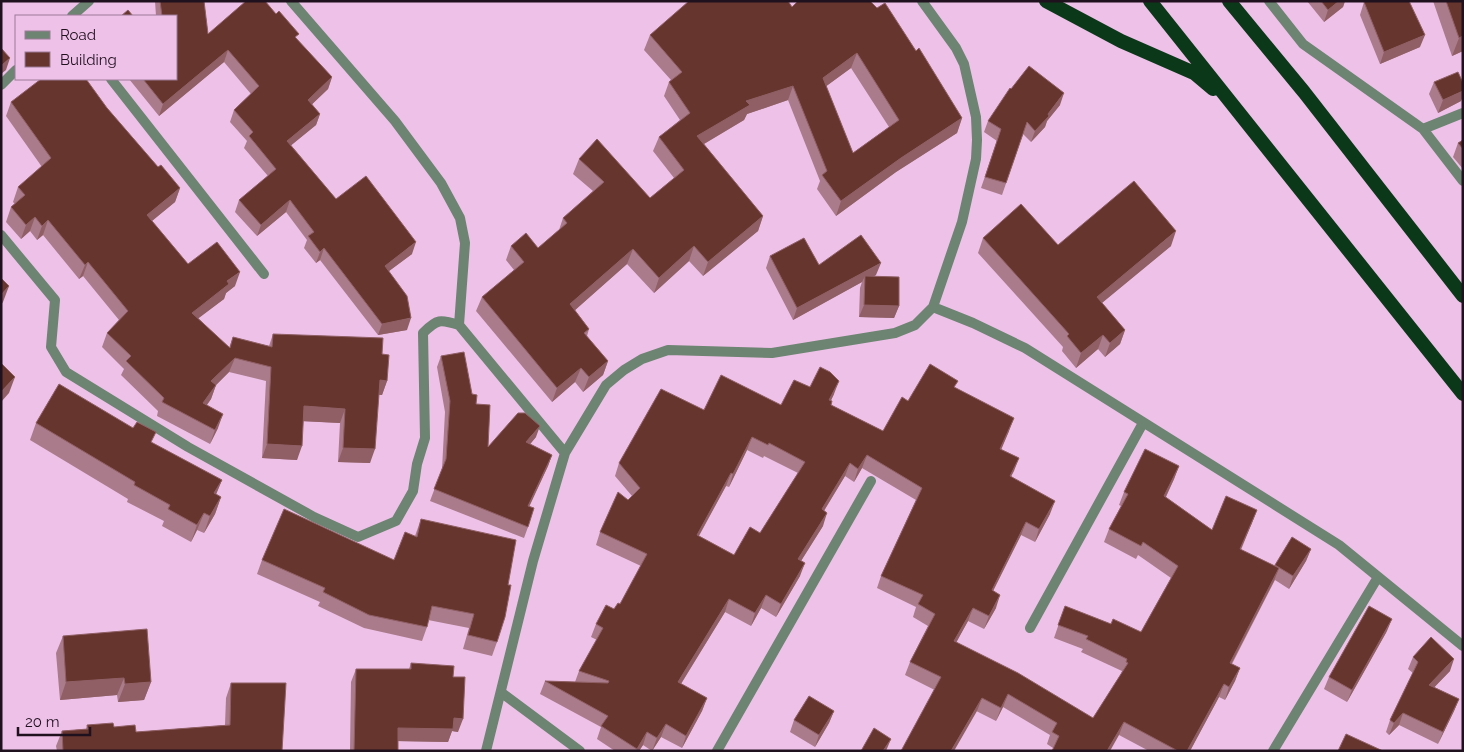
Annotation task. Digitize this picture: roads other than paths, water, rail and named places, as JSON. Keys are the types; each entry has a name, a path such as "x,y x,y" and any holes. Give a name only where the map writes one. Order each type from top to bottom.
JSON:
{"highway":[{"path":"1046,1 1121,41 1194,73 1235,106"},
{"path":"1150,1 1463,394"},
{"path":"1229,1 1304,92 1463,296"}],"street":[{"path":"73,15 89,1"},
{"path":"291,1 394,121 441,183 460,218 465,243 459,325"},
{"path":"486,751 502,693 533,561 564,453 606,385 624,370 642,359 668,350 772,353 895,333 915,325 933,307 962,222 976,159 977,140 976,117 964,64 956,48 922,1"},
{"path":"1270,1 1303,44 1422,129 1463,181"},
{"path":"1,85 15,71"},
{"path":"111,80 264,274"},
{"path":"1422,129 1463,113"},
{"path":"1,235 55,300 51,347 66,372 188,447 358,538 396,522 413,491 417,464 425,438 422,333 432,324 442,320 459,325 564,453"},
{"path":"933,307 973,323 1025,348 1339,545 1463,646"},
{"path":"1030,628 1143,423"},
{"path":"717,751 870,481"},
{"path":"1273,751 1378,576"},
{"path":"502,693 580,751"}]}
